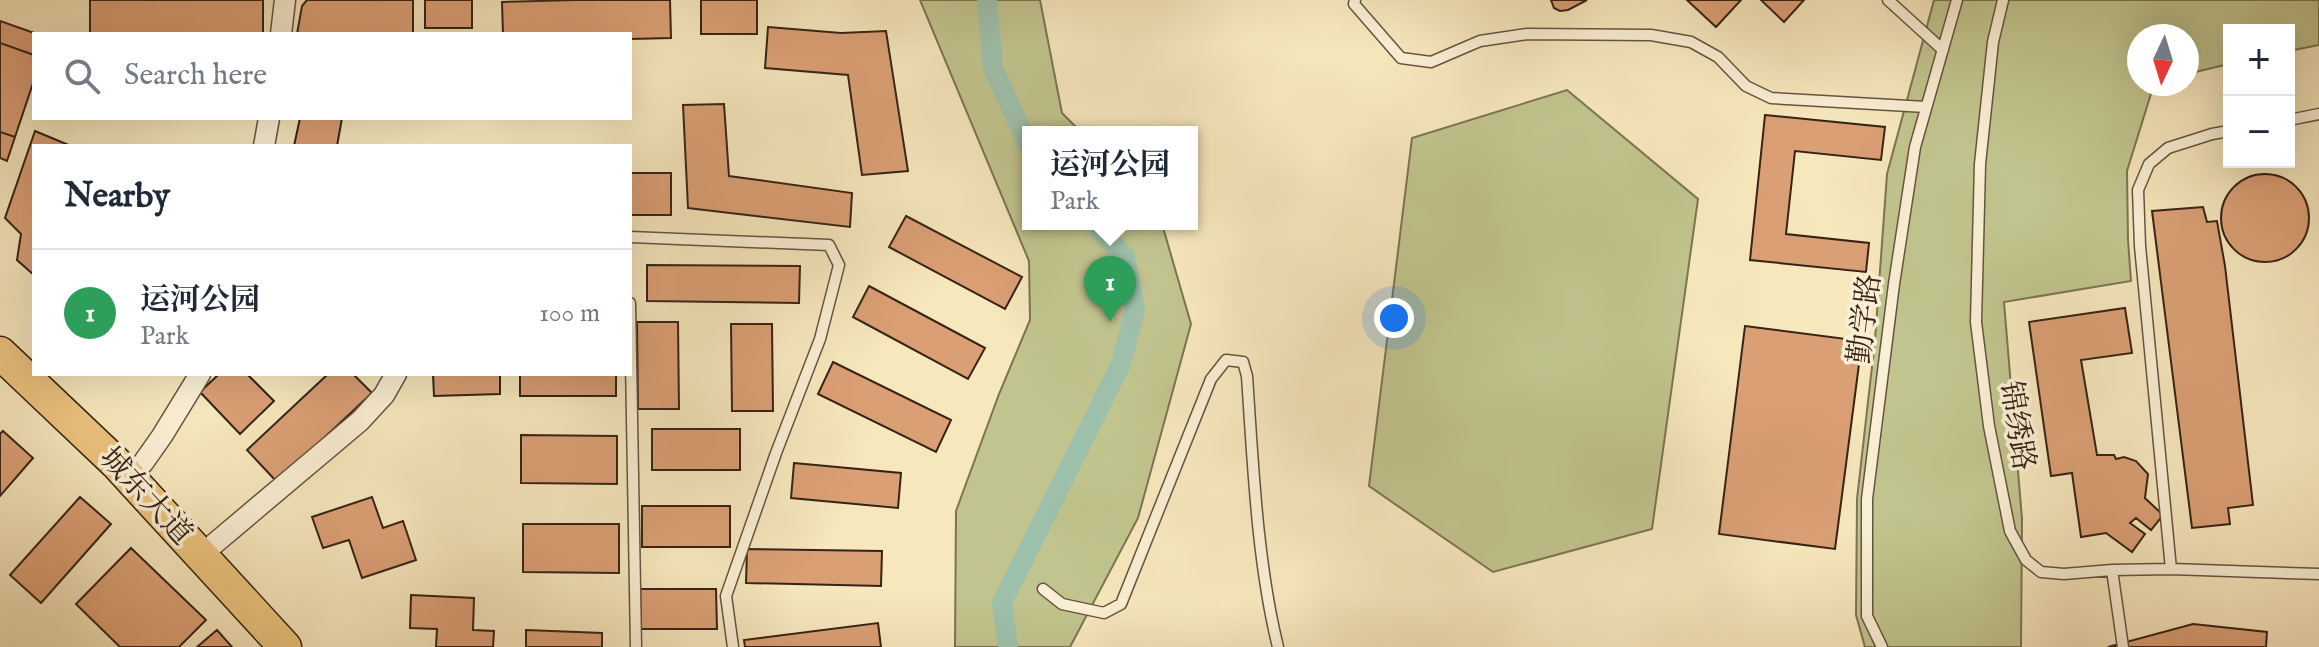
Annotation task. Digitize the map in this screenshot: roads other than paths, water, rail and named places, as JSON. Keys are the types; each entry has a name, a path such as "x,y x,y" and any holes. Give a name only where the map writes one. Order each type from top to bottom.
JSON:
{"main road":[{"path":"0,329 32,359"},
{"name":"城东大道","path":"0,353 116,463 285,647"},
{"name":"城东大道","path":"50,376 143,463 309,647"}],"street":[{"path":"281,32 285,0"},
{"path":"264,144 269,120"},
{"path":"143,463 199,376"},
{"path":"214,544 360,421 384,395 395,376"}],"lane":[{"path":"1355,0 1354,4 1401,58 1431,62 1480,41 1527,34 1651,35 1691,42 1718,57 1746,86 1771,98 1926,107"},
{"path":"1888,0 1943,50"},
{"name":"勤学路","path":"1882,647 1867,616 1867,499 1915,147 1957,0"},
{"name":"锦绣路","path":"2003,0 1993,42 1980,164 1976,322 1989,426 2010,531 2026,560 2041,572 2064,574 2171,569 2319,574"},
{"path":"2295,119 2319,114"},
{"path":"2171,569 2140,246 2138,190 2149,164 2168,148 2223,132"},
{"path":"632,237 829,245 839,265 820,339 726,596 733,647"},
{"path":"1043,589 1062,604 1104,613 1121,604 1211,379 1226,360 1243,362 1247,376 1266,580 1278,647"},
{"path":"631,376 636,647"},
{"path":"2112,570 2123,647"}],"waterway":[{"path":"987,0 993,68 1022,131"},
{"path":"1008,647 1002,603 1121,364 1135,309 1125,257 1100,230"}],"place":[{"name":"运河公园","path":"1110,322"}]}
